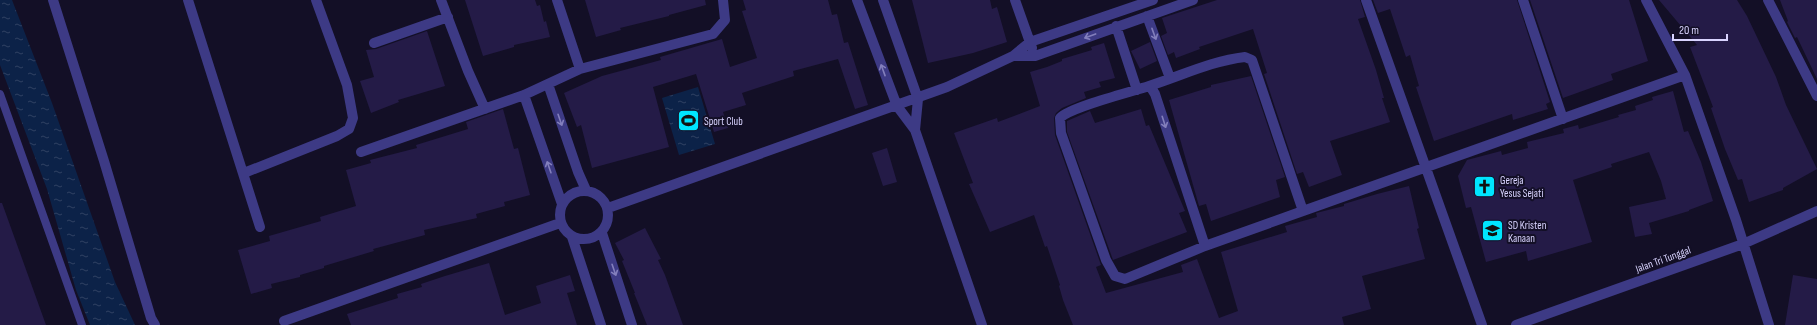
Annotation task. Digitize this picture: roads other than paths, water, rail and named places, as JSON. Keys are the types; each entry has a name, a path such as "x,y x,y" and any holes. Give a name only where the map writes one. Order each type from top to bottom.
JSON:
{"street":[{"path":"53,0 104,161 150,318 155,325"},
{"path":"188,0 260,227"},
{"path":"244,174 349,130 353,118 347,85 316,0"},
{"path":"441,0 485,109"},
{"path":"557,0 580,69"},
{"path":"361,152 524,95 580,69 713,34 725,20 723,0"},
{"path":"857,0 897,106 915,130 982,325"},
{"path":"884,0 918,98 915,130"},
{"path":"1015,0 1035,56"},
{"path":"608,208 948,88 1013,56 1030,42 1123,5 1153,0"},
{"path":"1013,56 1035,56 1116,26 1193,0"},
{"path":"1366,0 1482,325"},
{"path":"1523,0 1563,119"},
{"path":"1646,0 1685,75 1736,220 1769,325"},
{"path":"1768,0 1817,96"},
{"path":"1147,16 1170,78"},
{"path":"374,43 448,17"},
{"path":"1116,26 1137,90"},
{"path":"1303,211 1252,60 1245,57 1228,59 1150,86 1082,107 1063,114 1060,118 1061,133 1106,260 1115,276 1125,279 1205,246 1685,75"},
{"path":"548,84 586,190"},
{"path":"1150,86 1155,94 1205,246"},
{"path":"524,95 562,204"},
{"path":"572,238 582,240 592,239 602,233 606,227 608,208 603,199 595,193 586,190 576,192 568,196 562,204 559,213 560,223 572,238 601,325"},
{"name":"Jalan Tri Tunggal","path":"1516,325 1743,244 1817,211"},
{"path":"284,321 560,223"},
{"path":"602,233 632,325"}],"lane":[{"path":"0,94 82,325"}],"water":[{"path":"0,0 12,0 52,103 115,282 135,325 90,325 76,290 47,189 0,65"},
{"name":"Sport Club","path":"698,87 715,144 679,155 662,98"}],"place":[{"name":"Sport Club","path":"688,121"},
{"name":"Gereja Yesus Sejati","path":"1485,186"},
{"name":"SD Kristen Kanaan","path":"1492,231"}]}
